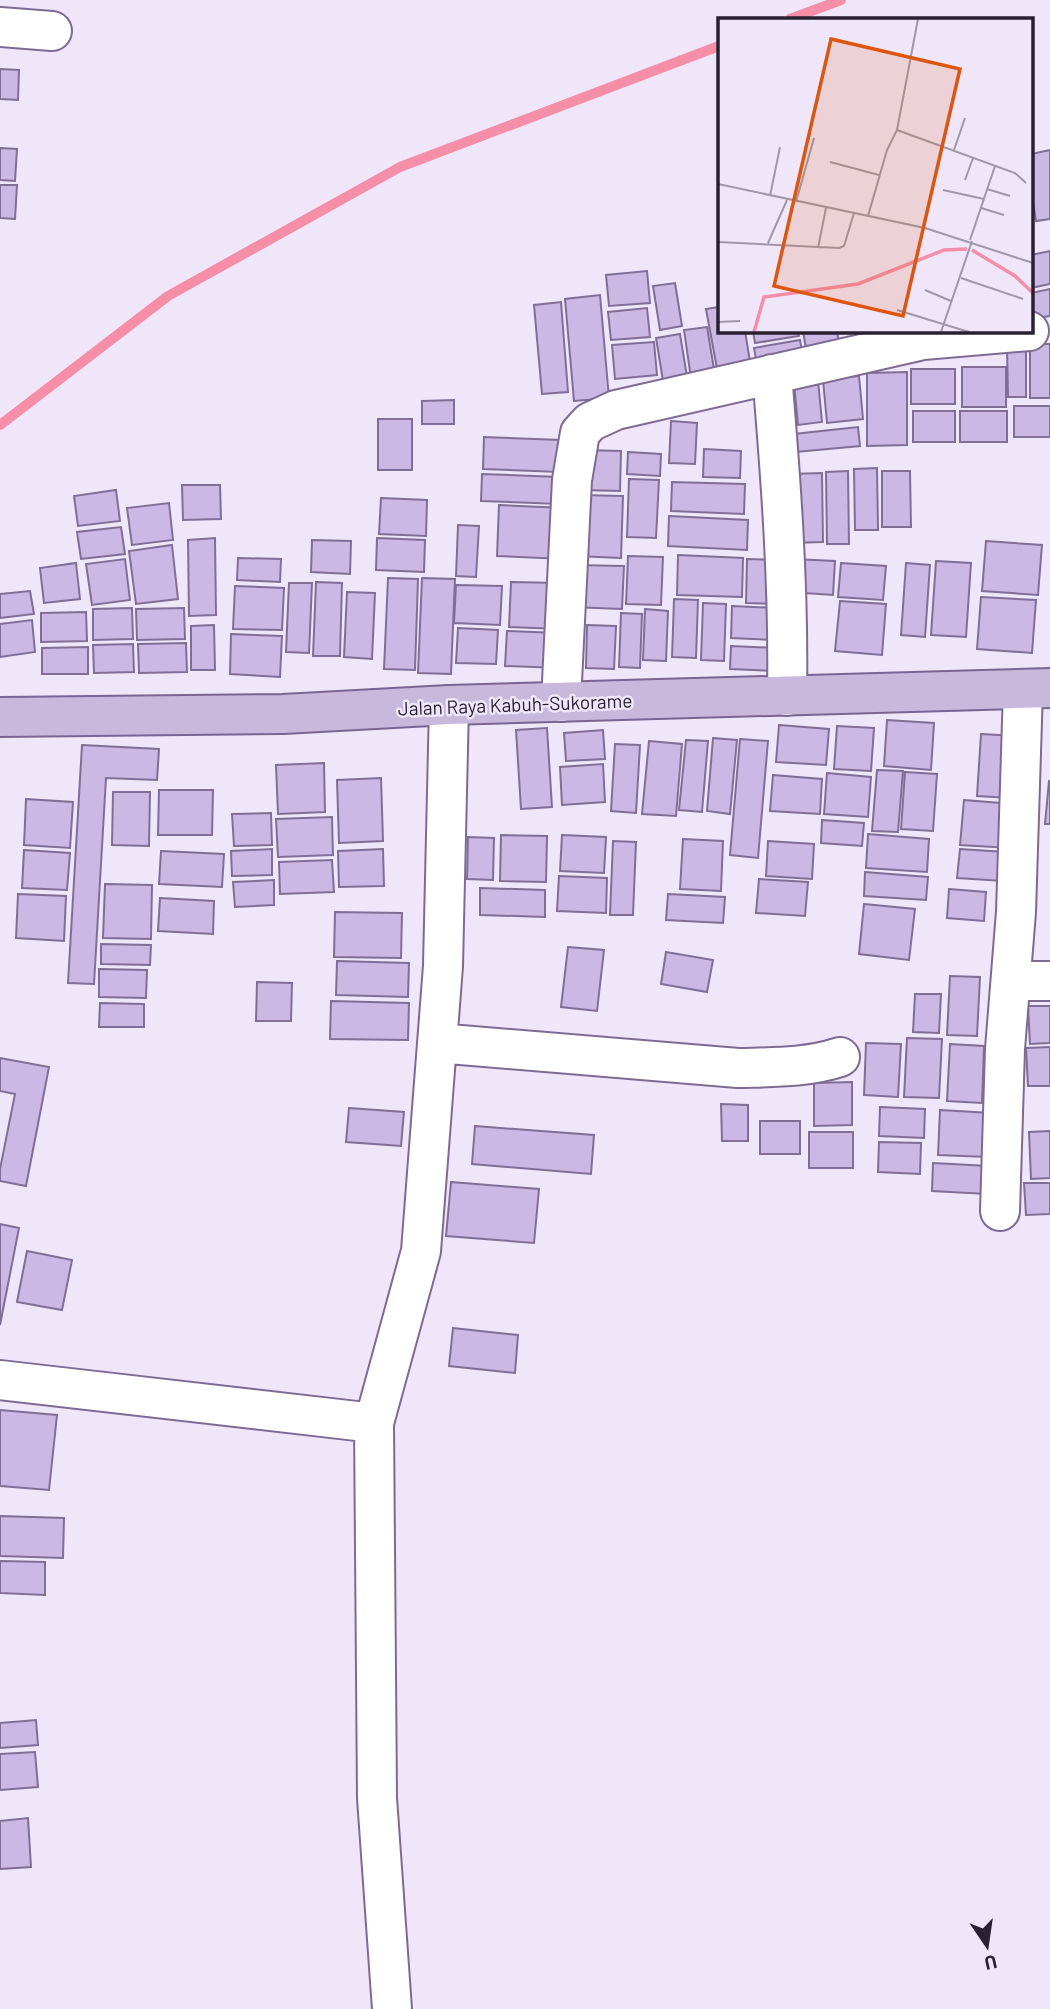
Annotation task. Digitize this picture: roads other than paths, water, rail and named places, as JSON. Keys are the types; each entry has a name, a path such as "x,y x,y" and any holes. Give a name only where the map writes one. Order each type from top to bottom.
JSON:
{"main road":[{"name":"Jalan Raya Kabuh-Sukorame","path":"0,717 283,714 449,705 1035,689"}],"street":[{"path":"0,27 52,31"},
{"path":"1032,331 1050,329"},
{"path":"561,702 572,480 580,433 590,422 616,410 923,340 1018,332"},
{"path":"772,374 786,553 787,696"},
{"path":"1000,1211 1005,1049 1035,689"},
{"path":"392,2009 377,1798 374,1423 421,1251 443,966 449,705"},
{"path":"1011,981 1050,981"},
{"path":"437,1043 738,1068 783,1067 825,1062 840,1057"},
{"path":"0,1380 374,1423"}],"waterway":[{"path":"793,18 841,0"},
{"path":"0,425 168,296 400,167 718,46"}]}
